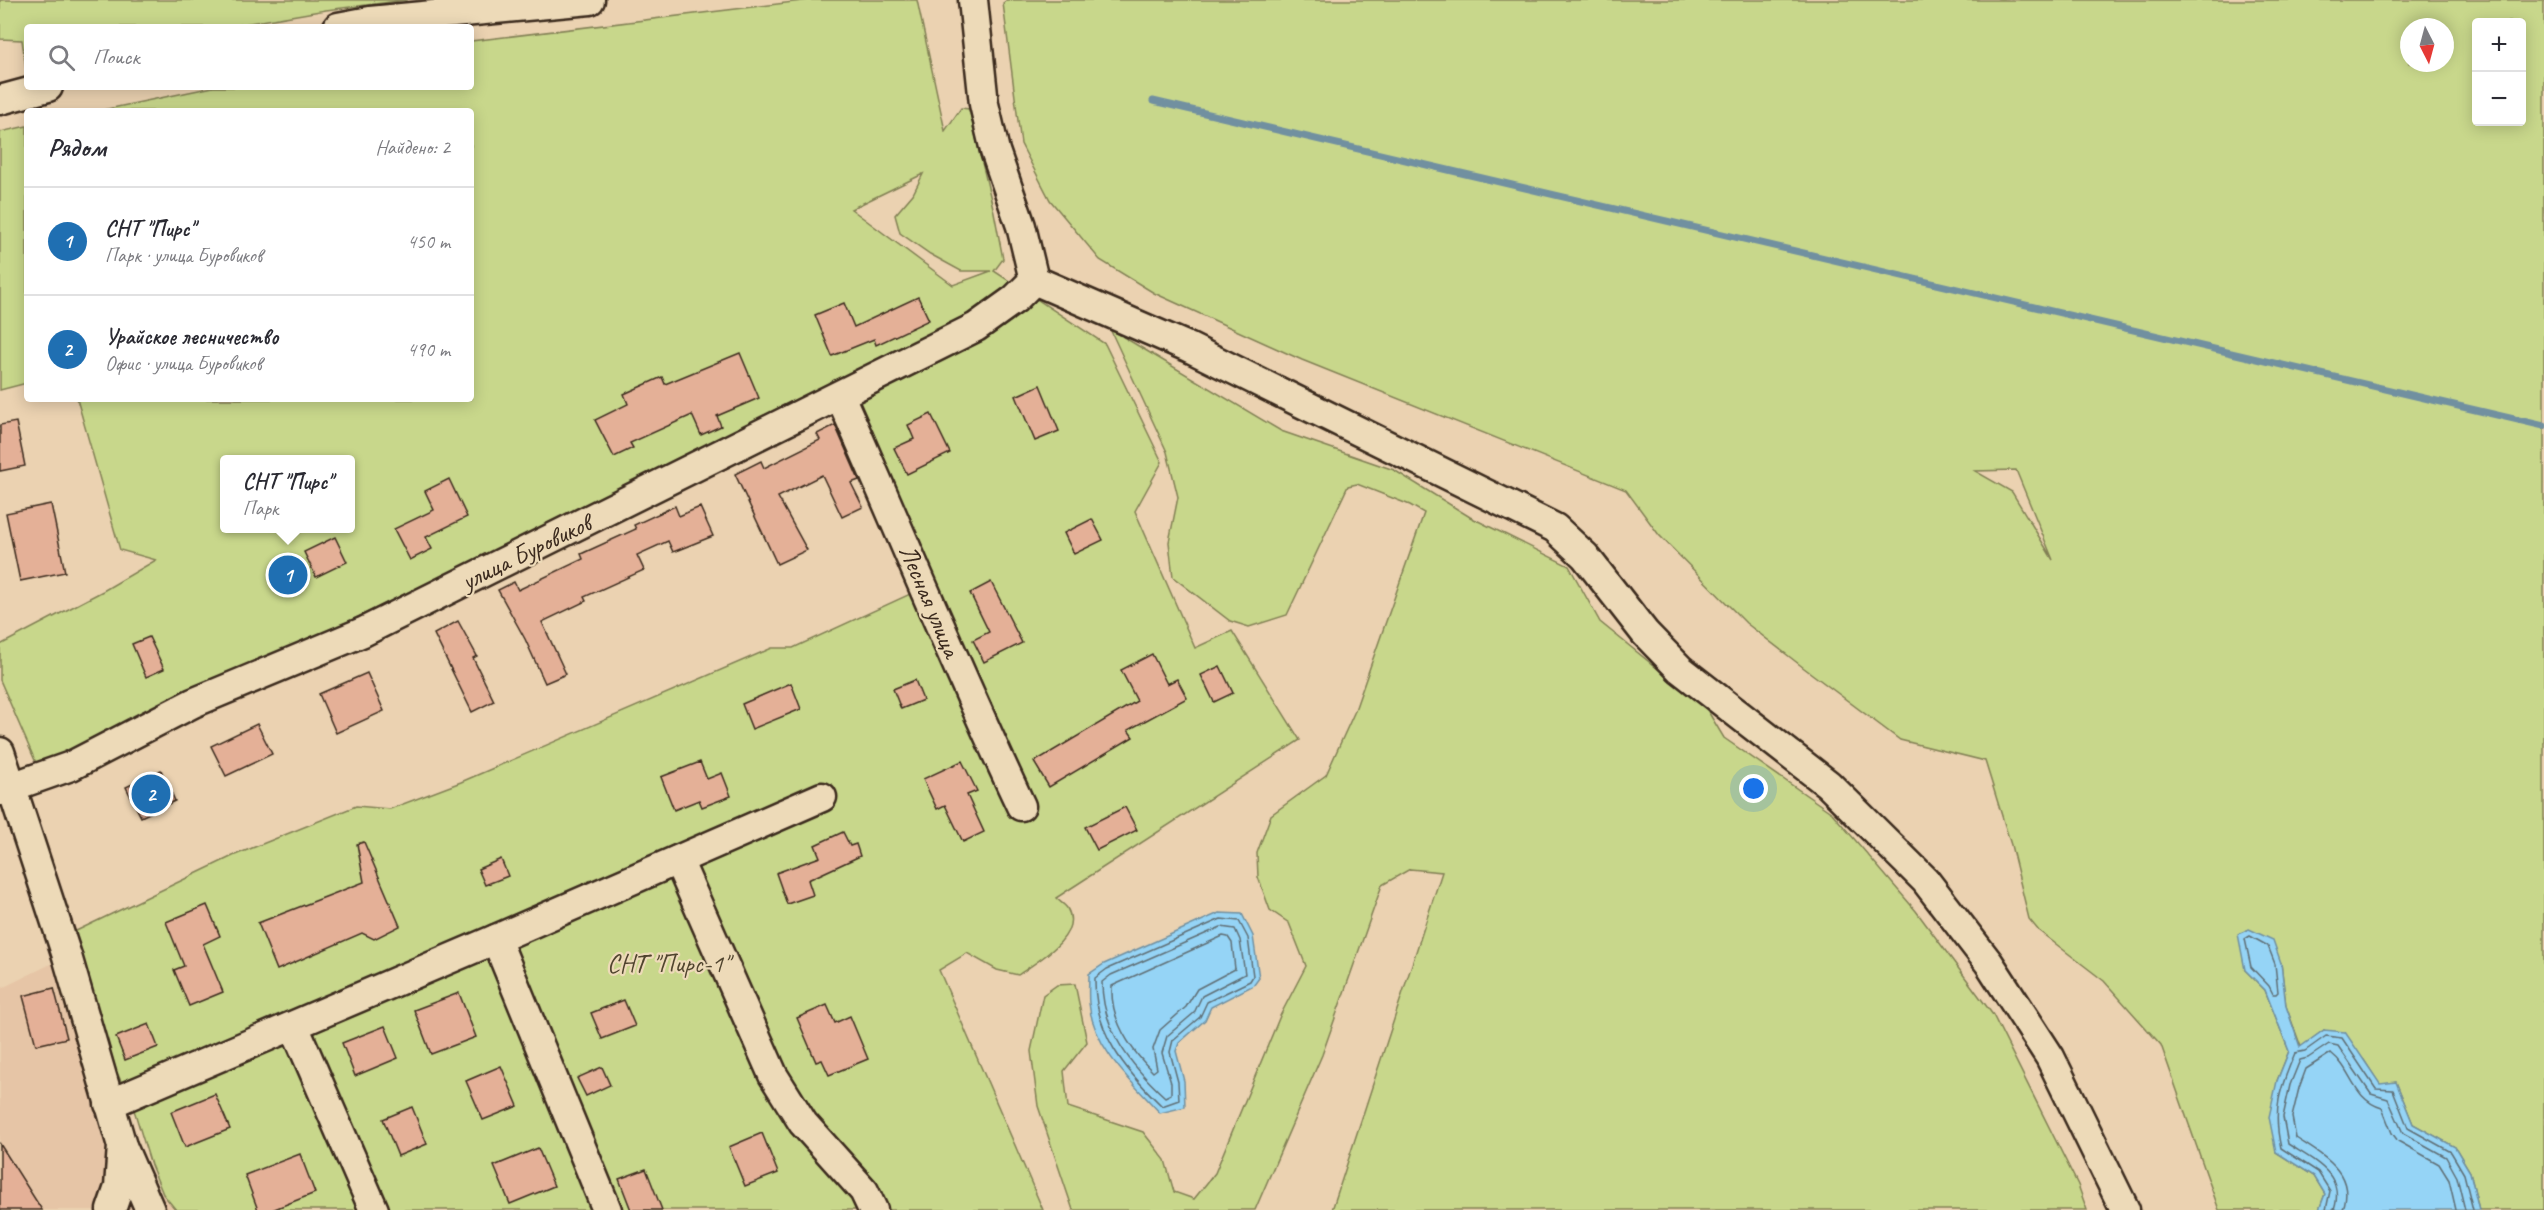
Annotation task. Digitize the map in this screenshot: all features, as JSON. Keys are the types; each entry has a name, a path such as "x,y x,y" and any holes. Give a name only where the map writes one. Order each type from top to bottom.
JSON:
{"street":[{"path":"354,24 496,4 590,0"},
{"path":"973,0 984,104 995,151 1021,226 1034,280 1188,346 1555,528 1585,556 1645,633 1680,669 1828,784 1925,880 1989,963 2050,1057 2125,1210"},
{"path":"0,99 36,90"},
{"name":"улица Буровиков","path":"6,789 71,766 193,703 363,632 840,396 976,327 1015,299 1034,280"},
{"name":"Лесная улица","path":"840,396 922,579 975,709 1021,806"},
{"path":"0,752 6,789 67,956 122,1146 150,1210"},
{"path":"109,1104 822,797"},
{"path":"678,860 773,1075 802,1123 857,1182 873,1210"},
{"path":"496,939 607,1210"},
{"path":"294,1026 374,1210"},
{"path":"111,1210 118,1186 122,1146"}],"shaded area":[{"path":"67,956 122,1146 131,1208 163,1194 176,1210 0,1210 0,989"}],"green space":[{"path":"0,0 407,0 326,10 244,24 24,24 24,55 22,40 0,39"},
{"name":"СНТ \"Пирс-1\"","path":"810,0 917,0 945,131 961,108 969,109 1003,259 994,271 1105,344 1162,462 1135,511 1195,648 1232,631 1300,740 1056,898 1067,908 1071,918 1069,928 1056,947 1018,975 997,970 967,953 939,970 1043,1210 176,1210 163,1194 151,1165 135,1113 116,1070 74,932 235,855 356,806 390,809 461,782 772,648 793,648 917,591 826,386 595,505 195,694 40,772 0,680 0,645 103,591 156,560 120,550 78,402 474,402 474,108 112,108 199,90 474,90 474,41","holes":["923,174 913,194 895,215 900,233 930,254 961,271 991,271 953,285 851,209"]},
{"path":"1007,0 2544,0 2544,1210 2479,1210 2470,1172 2455,1147 2413,1124 2396,1082 2380,1085 2364,1060 2324,1030 2301,1047 2286,1006 2281,963 2245,970 2265,990 2289,1051 2277,1081 2276,1152 2314,1176 2325,1194 2319,1210 2219,1210 2161,1045 2104,981 2039,931 2029,919 2011,845 1985,761 1900,740 1804,668 1746,623 1659,535 1626,490 1302,360 1154,293 1100,260 1050,200 1021,144 1003,3","holes":["2016,470 2053,560 2012,492 1975,471"]},
{"path":"24,127 24,384 0,390 0,132"},
{"path":"1110,329 1281,431 1394,470 1470,517 1569,566 1600,622 1706,708 1724,738 1832,813 1916,911 1993,1015 2078,1185 2087,1210 1332,1210 1442,872 1410,869 1382,885 1322,1055 1255,1210 1073,1210 1038,1106 1031,1051 1043,995 1057,985 1075,984 1087,1042 1064,1071 1068,1107 1143,1132 1165,1160 1174,1192 1194,1199 1215,1173 1280,1016 1306,966 1289,923 1270,910 1258,877 1257,853 1271,815 1326,775 1354,713 1424,513 1357,484 1348,486 1287,615 1249,627 1230,621 1173,577 1169,542 1178,497 1167,452"}],"water":[{"path":"1219,913 1242,914 1253,936 1259,978 1254,985 1211,1007 1205,1020 1179,1043 1176,1051 1184,1081 1185,1107 1160,1113 1126,1076 1098,1035 1089,1003 1089,974 1104,964"},
{"path":"2249,929 2273,940 2281,963 2286,1006 2300,1047 2324,1030 2345,1032 2380,1084 2396,1082 2413,1124 2455,1147 2470,1172 2479,1210 2319,1210 2325,1194 2314,1176 2276,1152 2269,1117 2277,1081 2289,1051 2265,990 2245,970 2238,934"}],"building":[{"path":"918,297 929,320 876,345 874,339 832,356 815,315 844,303 854,327"},
{"path":"740,353 759,398 717,416 721,426 701,435 692,415 630,443 633,448 614,457 595,420 628,404 624,394 662,377 665,384"},
{"path":"1040,385 1059,431 1035,441 1016,396"},
{"path":"931,414 950,453 907,474 894,448 914,439 908,425"},
{"path":"16,422 25,466 0,471 0,425"},
{"path":"835,425 859,480 851,483 863,507 842,517 822,475 778,497 807,550 777,564 735,474 761,461 764,468 820,440 817,434"},
{"path":"449,479 467,517 426,537 432,549 410,560 394,529 434,510 425,491"},
{"path":"51,504 65,572 20,581 6,513"},
{"path":"675,506 679,516 700,507 713,536 673,552 668,541 637,555 644,570 584,597 586,601 542,622 566,674 545,683 525,639 498,590 514,582 518,590 583,559 581,554 636,529 634,525"},
{"path":"1092,519 1103,540 1074,554 1064,533"},
{"path":"335,537 347,562 316,577 304,552"},
{"path":"991,582 1022,643 984,662 973,640 989,632 970,593"},
{"path":"458,621 477,656 473,658 494,701 472,712 434,634"},
{"path":"149,637 164,669 146,677 132,644"},
{"path":"1152,654 1167,684 1177,679 1187,698 1128,730 1133,737 1049,787 1034,762 1137,701 1121,670"},
{"path":"1220,666 1233,693 1214,702 1201,675"},
{"path":"367,673 384,711 336,733 319,694"},
{"path":"915,680 923,700 901,709 893,689"},
{"path":"791,683 801,709 752,729 742,704"},
{"path":"257,724 272,754 226,776 211,746"},
{"path":"962,761 977,791 967,795 984,832 963,842 945,805 937,809 923,779"},
{"path":"700,762 707,779 722,773 731,796 702,807 699,800 674,810 661,777"},
{"path":"161,770 175,801 141,817 126,787"},
{"path":"1125,807 1137,830 1097,850 1085,827"},
{"path":"843,832 850,846 856,844 860,856 808,880 813,895 787,904 776,873 820,857 815,845"},
{"path":"364,842 400,926 374,939 362,933 277,970 258,923 364,882 357,844"},
{"path":"501,859 508,876 485,885 478,869"},
{"path":"207,905 220,936 203,944 223,992 189,1006 174,970 184,966 166,922"},
{"path":"54,988 67,1038 36,1045 23,996"},
{"path":"459,993 476,1037 431,1054 414,1010"},
{"path":"624,1000 635,1026 602,1039 591,1013"},
{"path":"827,1005 835,1023 850,1016 868,1059 829,1075 822,1060 816,1062 797,1018"},
{"path":"149,1024 158,1047 125,1060 116,1037"},
{"path":"385,1026 398,1058 355,1076 342,1043"},
{"path":"501,1066 518,1106 483,1120 466,1081"},
{"path":"602,1067 610,1085 586,1096 577,1078"},
{"path":"215,1094 230,1129 185,1147 171,1112"},
{"path":"412,1107 427,1144 398,1156 383,1119"},
{"path":"762,1133 778,1173 745,1186 729,1147"},
{"path":"0,1144 42,1210 0,1210"},
{"path":"538,1148 554,1186 510,1204 494,1166"},
{"path":"300,1154 315,1193 272,1210 258,1210 245,1175"},
{"path":"646,1169 662,1210 631,1210 619,1179"}],"waterway":[{"path":"1153,101 2544,426"}],"place":[{"name":"СНТ \"Пирс\"","path":"288,575"},
{"name":"Урайское лесничество","path":"151,794"}]}
